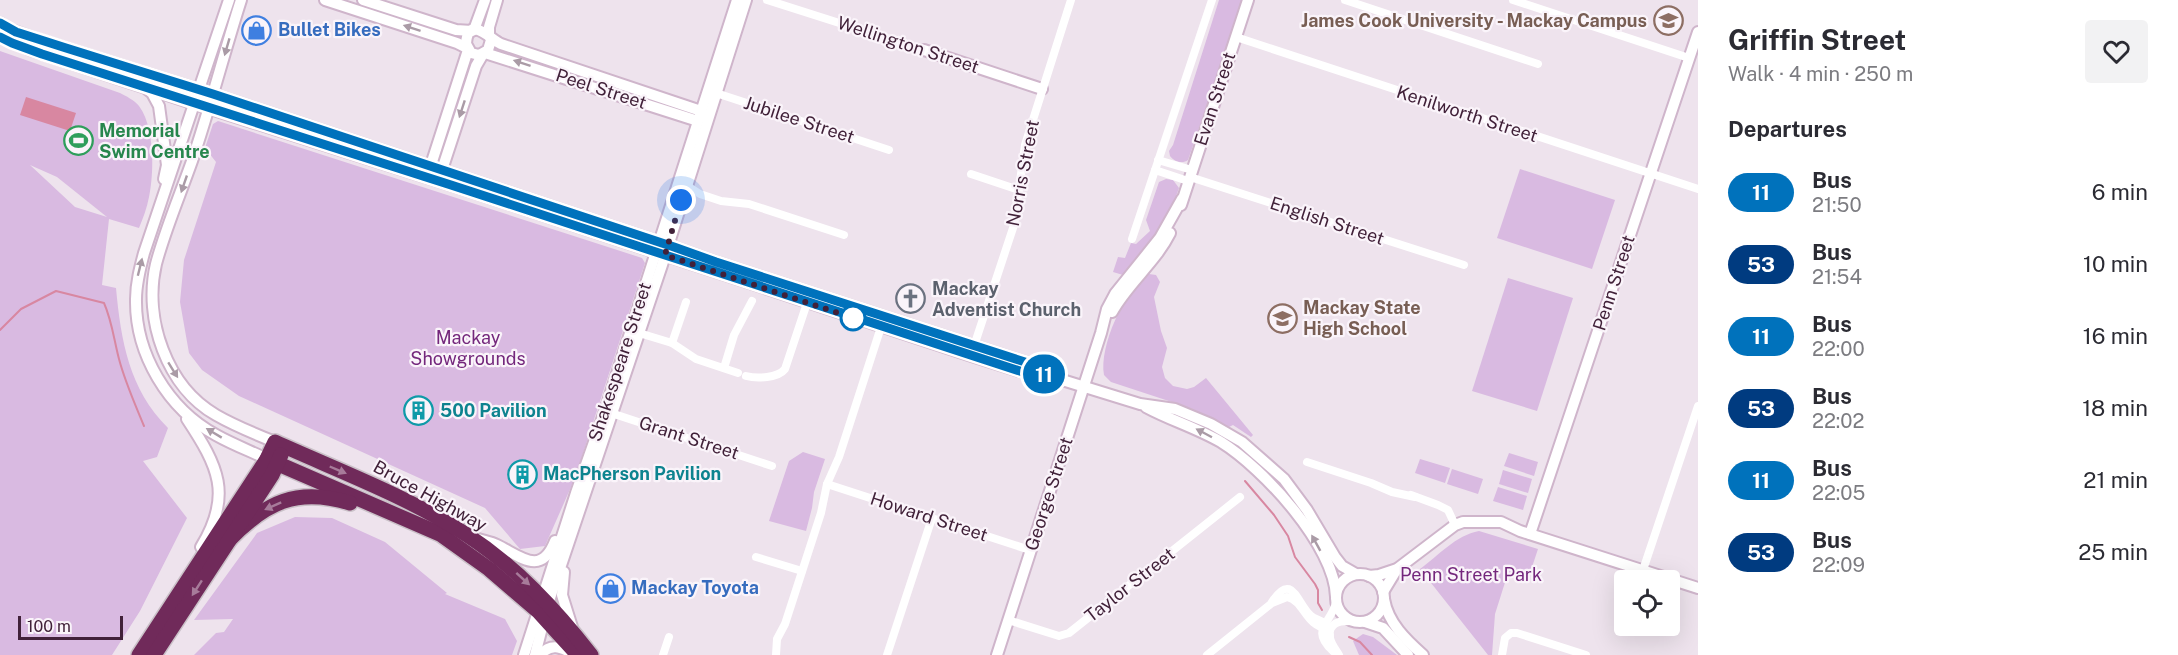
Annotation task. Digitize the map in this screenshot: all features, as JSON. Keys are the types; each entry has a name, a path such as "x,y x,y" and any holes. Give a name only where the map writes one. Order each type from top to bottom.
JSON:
{"highway":[{"path":"139,655 153,631 272,461 280,444"},
{"name":"Bruce Highway","path":"280,444 405,501 467,535 509,566 544,607 577,655"},
{"path":"154,655 272,475 272,461"},
{"name":"Bruce Highway","path":"272,461 440,534 544,607 574,634 591,655"},
{"path":"229,540 250,518 272,505 301,497 318,496 353,504 465,553"}],"street":[{"path":"153,631 210,531 219,502 219,486 216,468 209,451 158,378 144,352 135,298 137,277 229,0"},
{"path":"241,0 209,108 156,265 152,293 154,324 165,356 181,382 198,402 216,415 280,444"},
{"path":"325,0 366,5 456,30 484,31 490,38"},
{"path":"435,174 467,49 466,40 473,31 485,0"},
{"path":"435,174 476,66 490,47 489,27 497,0"},
{"name":"Wellington Street","path":"767,0 1042,89"},
{"name":"Norris Street","path":"973,351 1014,225 1025,145 1071,0"},
{"path":"1132,239 1212,0"},
{"name":"Evan Street","path":"1150,258 1182,199 1248,0"},
{"path":"1345,0 1538,64"},
{"path":"1513,0 1689,57"},
{"name":"Shakespeare Street","path":"524,655 565,554 703,113 742,1"},
{"path":"366,5 457,43 475,55 484,54"},
{"path":"0,23 16,32 213,94 435,174 973,351 1032,375 1046,375 1140,404 1215,439 1252,466 1285,498 1305,525 1329,569 1341,612 1351,621"},
{"name":"Penn Street","path":"1525,532 1698,32"},
{"path":"0,37 42,54 195,104 435,174"},
{"name":"Kenilworth Street","path":"1236,37 1698,189"},
{"name":"Peel Street","path":"490,38 686,111"},
{"path":"0,44 21,52 42,54"},
{"name":"Peel Street","path":"484,54 686,111 703,113"},
{"path":"142,86 152,93 159,106 166,165 154,223"},
{"name":"Jubilee Street","path":"712,92 889,150"},
{"name":"Shakespeare Street","path":"538,655 544,607 576,493 639,333 662,248 687,180 703,113"},
{"path":"1158,159 1190,176"},
{"path":"1155,170 1190,176"},
{"path":"971,174 1019,190"},
{"name":"English Street","path":"1190,176 1464,265"},
{"path":"687,180 689,186 700,194 721,201 749,204 844,235"},
{"path":"681,200 700,194"},
{"path":"662,248 807,303 883,322"},
{"name":"George Street","path":"997,655 1106,312 1128,276 1150,258"},
{"path":"724,368 735,334 752,301"},
{"path":"672,343 686,302"},
{"path":"639,333 672,343 696,359 742,374 763,376 782,374 807,303"},
{"path":"776,655 777,638 785,624 821,513 827,484 839,457 883,322"},
{"path":"175,401 194,420 216,435 272,461"},
{"path":"1140,404 1171,408 1201,419 1242,442 1260,456 1297,495 1341,565 1356,574 1369,576 1397,569 1455,525 1474,521 1489,522 1499,527 1525,532 1643,570 1698,406"},
{"name":"Grant Street","path":"609,412 772,465"},
{"path":"1307,462 1371,483 1399,495 1415,497 1438,505 1448,510 1455,525"},
{"name":"Howard Street","path":"827,484 1030,550"},
{"path":"467,535 496,544 521,559 536,562 547,557 576,493"},
{"name":"Taylor Street","path":"1008,620 1059,636 1068,633 1240,497"},
{"path":"887,655 932,518"},
{"path":"565,554 562,595 574,634"},
{"path":"756,557 802,571"},
{"path":"1365,622 1376,616 1383,595 1397,569"},
{"path":"1339,655 1324,642 1326,627 1333,613 1342,582 1356,574"},
{"path":"1369,576 1375,579 1391,619 1402,635 1423,655"},
{"path":"1680,582 1698,588"},
{"path":"1207,655 1272,603 1281,591 1291,590 1296,594 1310,615 1326,627"},
{"path":"1326,627 1337,622 1351,621 1365,622 1383,628 1408,655"},
{"path":"1502,655 1505,638 1511,633 1516,633 1586,655"},
{"path":"663,655 669,637"},
{"path":"538,655 546,649 557,646 577,655"}],"green space":[{"path":"1219,0 1243,0 1188,160 1179,162 1170,156 1169,151 1173,145"},
{"path":"0,51 120,93 137,104 144,115 152,150 152,176 148,201 139,228 109,219 102,285 116,288 124,345 129,363 144,397 168,428 157,457 143,461 187,518 140,611 112,655 0,655","holes":["30,165 57,177 107,217 75,207"]},
{"name":"Mackay Showgrounds","path":"218,121 642,258 645,263 575,478 545,546 520,549 485,508 239,396 202,370 189,353 180,302 184,260 216,162 205,148 213,124"},
{"path":"1520,169 1615,200 1592,269 1497,238"},
{"path":"1166,179 1173,180 1179,188 1171,211 1148,248 1123,275 1113,272 1118,257 1125,258 1131,243 1136,244 1150,231 1146,220 1159,182"},
{"path":"1149,274 1156,275 1160,282 1154,297 1167,348 1162,367 1165,378 1173,386 1187,389 1206,378 1253,435 1251,437 1233,425 1229,427 1184,406 1111,382 1104,375 1105,349 1115,320 1131,293"},
{"path":"1508,278 1573,298 1537,411 1472,391"},
{"path":"803,452 825,459 814,492 806,531 769,521 789,461"},
{"path":"1509,453 1538,462 1534,476 1504,466"},
{"path":"1420,459 1450,468 1445,483 1415,473"},
{"path":"1452,469 1483,479 1478,494 1447,484"},
{"path":"1503,470 1532,479 1528,493 1499,484"},
{"path":"1498,487 1527,496 1523,510 1493,501"},
{"path":"295,517 332,518 385,542 447,593 445,594 505,619 517,641 512,655 194,655 216,633 224,632 233,619 194,620 257,533"},
{"name":"Penn Street Park","path":"1479,531 1538,549 1528,579 1508,573 1495,614 1492,655 1488,655 1420,569 1455,541"},
{"path":"1363,634 1373,637 1397,655 1359,655 1353,641"}],"shaded area":[{"path":"26,97 76,113 70,131 20,115"}],"waterway":[{"path":"0,330 21,309 56,291 104,303 124,376 144,426"},
{"path":"1245,481 1274,515 1288,536 1295,557 1318,590 1318,603 1322,610"},
{"path":"1349,637 1360,642 1372,655"}],"bus line":[{"name":"11","path":"0,23 16,32 213,94 716,262 1028,363 1046,375 1032,375 807,303 451,185 42,54 0,37"}],"place":[{"name":"James Cook University - Mackay Campus","path":"1668,21"},
{"name":"Bullet Bikes","path":"257,30"},
{"name":"Memorial Swim Centre","path":"78,141"},
{"name":"Mackay Adventist Church","path":"911,299"},
{"name":"Mackay State High School","path":"1282,318"},
{"name":"500 Pavilion","path":"419,411"},
{"name":"MacPherson Pavilion","path":"522,474"},
{"name":"Mackay Toyota","path":"610,588"}],"route":[{"path":"681,200 665,255 853,318"}]}
